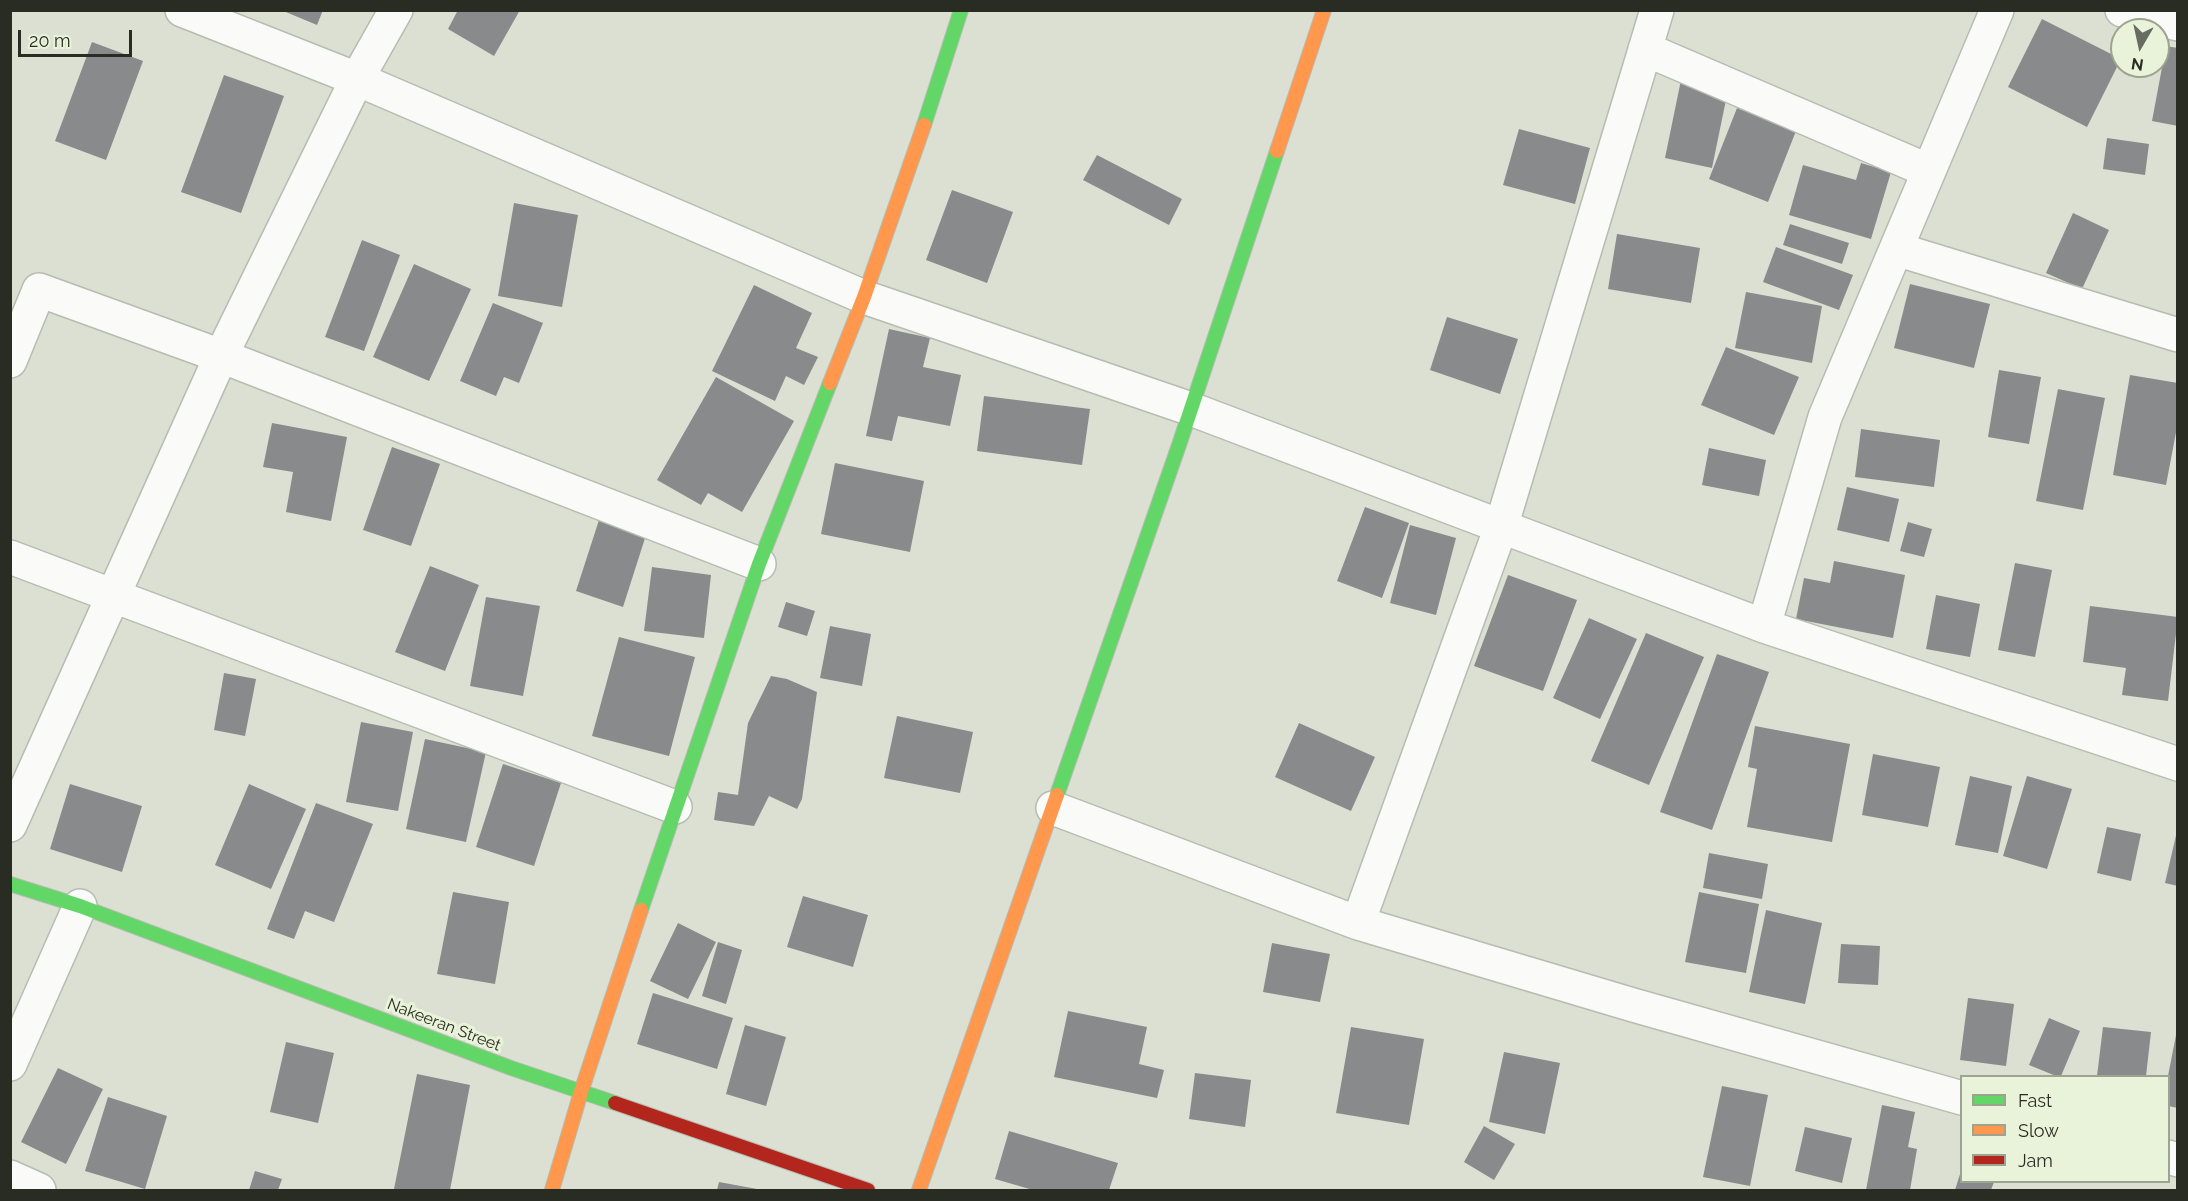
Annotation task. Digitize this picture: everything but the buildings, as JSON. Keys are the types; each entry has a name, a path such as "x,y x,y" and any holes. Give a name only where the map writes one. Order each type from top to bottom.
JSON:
{"street":[{"path":"182,10 357,79 864,297 1191,409 1764,626 2178,764"},
{"path":"10,825 221,356 357,79 396,10"},
{"path":"552,1191 581,1092 675,807 759,564 864,297 929,112 961,10"},
{"path":"919,1191 1191,409 1324,10"},
{"path":"1358,923 1502,526 1657,10"},
{"path":"1764,626 1825,417 1997,10"},
{"path":"2122,10 2178,24"},
{"path":"1646,49 1929,171"},
{"path":"1896,249 2178,335"},
{"path":"10,361 39,290 221,356 759,564"},
{"path":"10,557 675,807"},
{"path":"1053,808 1358,923 1633,1005 1960,1097"},
{"name":"Nakeeran Street","path":"10,884 80,906 512,1068 868,1191"},
{"path":"10,1064 80,906"},
{"path":"10,1178 39,1191"}],"traffic: fast":[{"path":"924,125 961,10"},
{"path":"1057,795 1179,445 1277,151"},
{"path":"641,910 759,564 830,383"},
{"path":"10,884 80,906 511,1068 615,1103"}],"traffic: slow":[{"path":"1277,151 1324,10"},
{"path":"830,383 864,297 924,125"},
{"path":"919,1190 1057,795"},
{"path":"552,1190 581,1092 641,910"}],"traffic: jam":[{"path":"615,1103 868,1190"}]}
